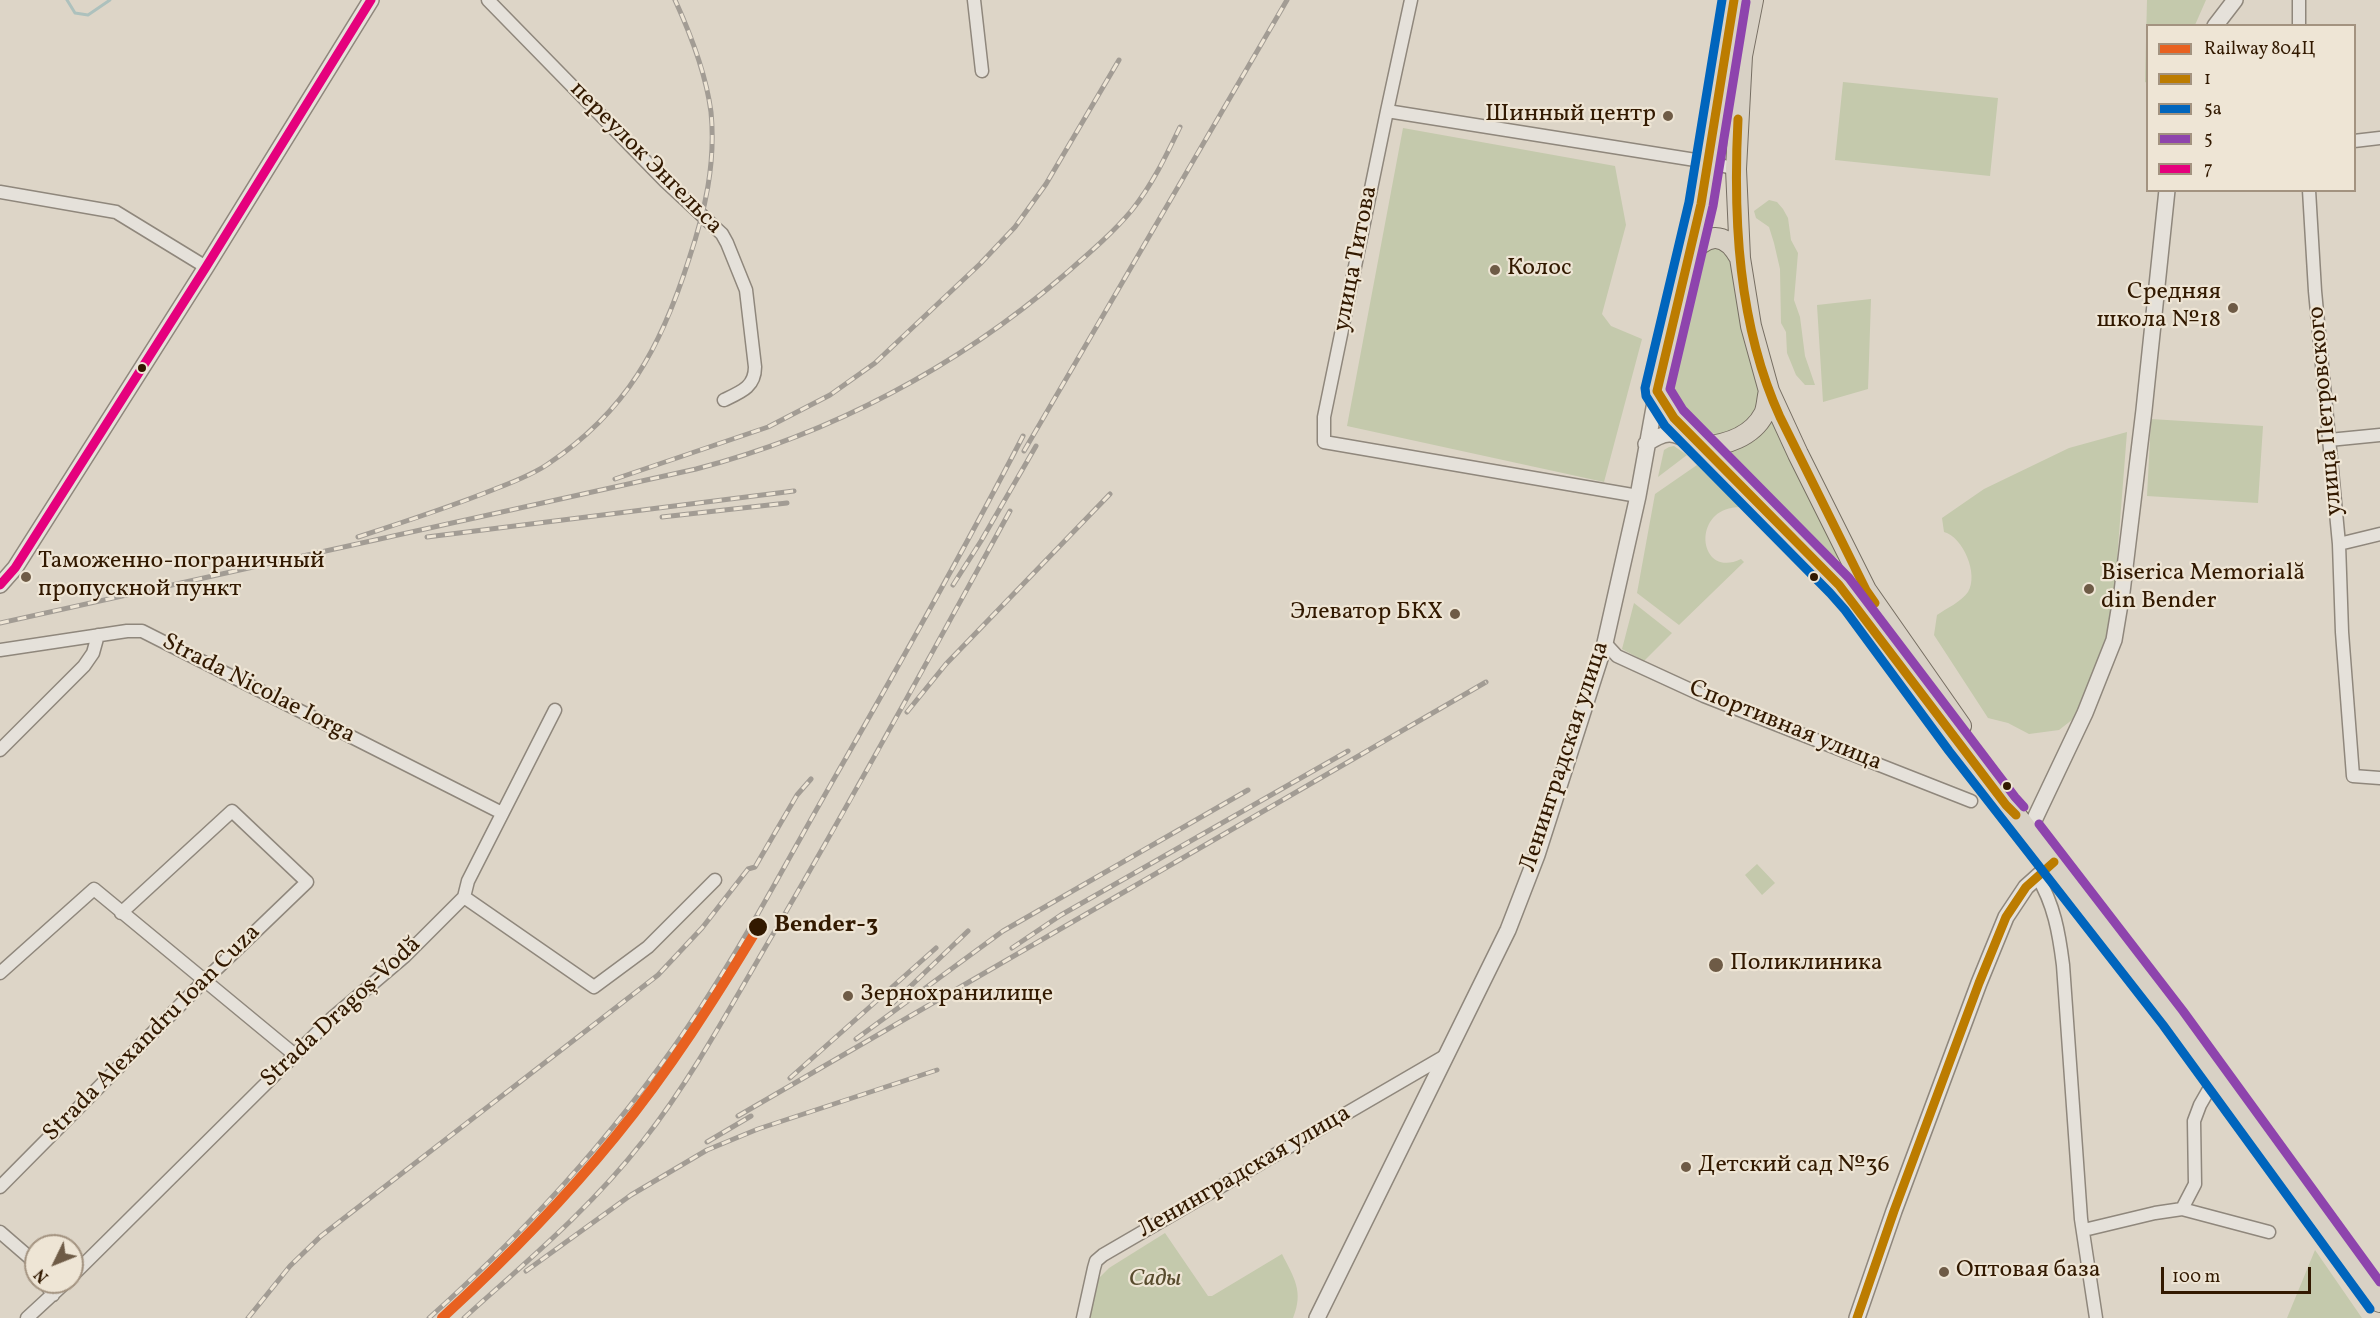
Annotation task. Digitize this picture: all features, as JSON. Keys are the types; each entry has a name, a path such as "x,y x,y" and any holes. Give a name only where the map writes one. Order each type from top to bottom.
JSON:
{"main road":[{"path":"1734,0 1701,204 1657,391 1674,418 1839,585 1972,762 2054,862 2216,1077 2380,1302"},
{"path":"1752,0 1742,56 1736,169 1740,258 1751,326 1769,391 1866,590 1950,710 2011,802 2016,815"},
{"path":"1686,260 1698,243 1713,238 1723,238 1733,246 1740,258"},
{"path":"1702,447 1735,440 1750,430 1764,415 1769,391"}],"street":[{"path":"0,585 15,568 206,267 371,0"},
{"name":"переулок Энгельса","path":"488,0 665,180 713,225 727,243 746,290 755,378 751,385 743,391 724,400"},
{"path":"974,0 982,71"},
{"path":"1411,0 1387,111 1708,162 1736,169"},
{"path":"2217,24 2235,0"},
{"path":"2299,0 2299,24"},
{"name":"улица Титова","path":"1387,111 1324,417 1324,442 1638,496"},
{"path":"2356,141 2380,138"},
{"path":"0,192 116,212 206,267"},
{"path":"2029,831 2085,713 2114,640 2144,410 2167,192"},
{"name":"улица Петровского","path":"2309,192 2315,291 2339,544 2342,632 2353,776 2380,778"},
{"name":"Ленинградская улица","path":"1317,1318 1508,930 1536,855 1605,643 1638,496 1657,391"},
{"path":"1646,444 1660,435 1674,433 1702,447"},
{"path":"2329,440 2380,435"},
{"path":"2339,544 2380,534"},
{"name":"Strada Nicolae Iorga","path":"0,650 98,635 142,631 502,813"},
{"path":"0,750 84,666 93,653 98,635"},
{"name":"Спортивная улица","path":"1605,643 1617,656 1704,696 1971,801"},
{"name":"Strada Dragoş-Vodă","path":"84,1264 331,1019 405,956 464,897 468,881 555,710"},
{"name":"Strada Alexandru Ioan Cuza","path":"0,1187 204,981 307,882 232,811 121,913"},
{"path":"1857,1318 1894,1211 1997,937 2015,901 2037,876 2054,862"},
{"path":"2037,876 2051,904 2058,929 2063,965 2081,1219 2096,1318"},
{"path":"464,897 594,987 648,947 716,880"},
{"path":"0,973 94,889 295,1054"},
{"name":"Ленинградская улица","path":"1083,1318 1096,1260 1445,1056"},
{"path":"2182,1209 2195,1184 2194,1121 2216,1077"},
{"path":"2084,1230 2182,1209 2269,1232"},
{"path":"0,1232 24,1253"},
{"path":"27,1318 53,1295"}],"green space":[{"path":"2147,0 2206,0 2195,24 2146,24"},
{"path":"1843,82 1998,98 1990,176 1835,160"},
{"name":"Колос","path":"1403,128 1615,166 1626,225 1602,314 1611,326 1642,339 1604,482 1347,426"},
{"path":"1769,200 1777,202 1788,218 1791,240 1798,253 1794,300 1800,317 1805,356 1815,385 1805,385 1796,375 1787,353 1786,332 1781,323 1780,269 1774,243 1769,227 1756,218 1754,211"},
{"path":"1710,246 1720,247 1731,253 1743,327 1763,399 1754,413 1740,426 1716,434 1707,432 1695,424 1677,402 1670,389 1701,255"},
{"path":"1871,299 1868,389 1823,402 1817,305"},
{"path":"2151,419 2263,426 2258,503 2147,496"},
{"path":"1770,421 1840,560 1833,556 1726,450"},
{"path":"2127,432 2111,636 2077,716 2059,730 2029,734 2008,723 1988,718 1934,635 1937,615 1965,596 1972,576 1963,548 1951,535 1944,532 1942,518 1984,489 2069,448"},
{"path":"1674,446 1687,455 1658,477 1664,450"},
{"path":"1697,465 1740,507 1724,510 1713,518 1707,529 1706,541 1709,552 1716,560 1727,563 1741,559 1744,562 1679,625 1637,593 1655,494"},
{"path":"1634,603 1672,633 1644,661 1622,649"},
{"path":"1757,864 1775,883 1762,895 1745,875"},
{"name":"Сады","path":"1165,1233 1208,1296 1212,1296 1282,1254 1298,1292 1293,1318 1088,1318 1097,1280 1109,1268"},
{"path":"2315,1250 2362,1318 2287,1318"}],"waterway":[{"path":"67,0 75,13 88,15 110,0"}],"railway":[{"path":"358,537 478,496 542,468 576,444 599,422 638,375 666,321 689,259 708,187 712,150 711,112 706,83 675,0"},
{"path":"1024,451 1287,0"},
{"path":"615,479 768,427 830,395 875,363 980,264 1015,227 1046,184 1119,60"},
{"path":"0,623 696,469 795,437 843,417 890,394 980,340 1063,276 1132,210 1152,180 1180,127"},
{"path":"429,1318 504,1247 575,1171 641,1092 701,1007 751,925 905,654 1023,436"},
{"path":"953,585 1036,446"},
{"path":"427,537 794,491"},
{"path":"907,712 946,664 1110,494"},
{"path":"662,517 787,503"},
{"path":"464,1318 580,1212 623,1166 662,1116 729,1010 836,825 1010,511"},
{"path":"738,1116 1486,682"},
{"path":"1012,948 1061,915 1348,751"},
{"path":"248,1318 290,1266 321,1236 658,975 702,928 748,869 755,867 797,795 811,779"},
{"path":"856,1039 1003,931 1248,790"},
{"path":"891,1005 968,931"},
{"path":"790,1078 936,948"},
{"path":"526,1271 631,1195 707,1150 758,1129 937,1070"},
{"path":"707,1142 751,1116"}],"rail line":[{"name":"804Ц","path":"442,1318 532,1230 615,1137 691,1034 759,926"}],"transit line":[{"name":"7","path":"0,585 15,568 206,267 371,0"},
{"name":"5а","path":"1722,0 1689,202 1645,388 1646,396 1665,426 1845,610 1949,751 2163,1025 2370,1309"},
{"name":"1","path":"1734,0 1701,204 1657,391 1674,418 1839,585 2006,805 2016,815"},
{"name":"5","path":"1746,2 1713,206 1670,389 1683,410 1849,578 2024,807"},
{"name":"1","path":"1738,119 1738,233 1741,271 1755,346 1780,417 1866,590 1875,603"},
{"name":"5","path":"2039,824 2183,1011 2380,1282"},
{"name":"1","path":"1857,1318 1894,1211 2006,917 2026,887 2054,862"}],"place":[{"name":"Шинный центр","path":"1668,116"},
{"name":"Колос","path":"1495,270"},
{"name":"Средняя школа №18","path":"2233,308"},
{"name":"Таможенно-пограничный пропускной пункт","path":"26,577"},
{"name":"Biserica Memorială din Bender","path":"2089,589"},
{"name":"Элеватор БКХ","path":"1455,614"},
{"name":"Bender-3","path":"758,927"},
{"name":"Поликлиника","path":"1716,965"},
{"name":"Зернохранилище","path":"848,996"},
{"name":"Детский сад №36","path":"1686,1167"},
{"name":"Оптовая база","path":"1944,1272"}]}
